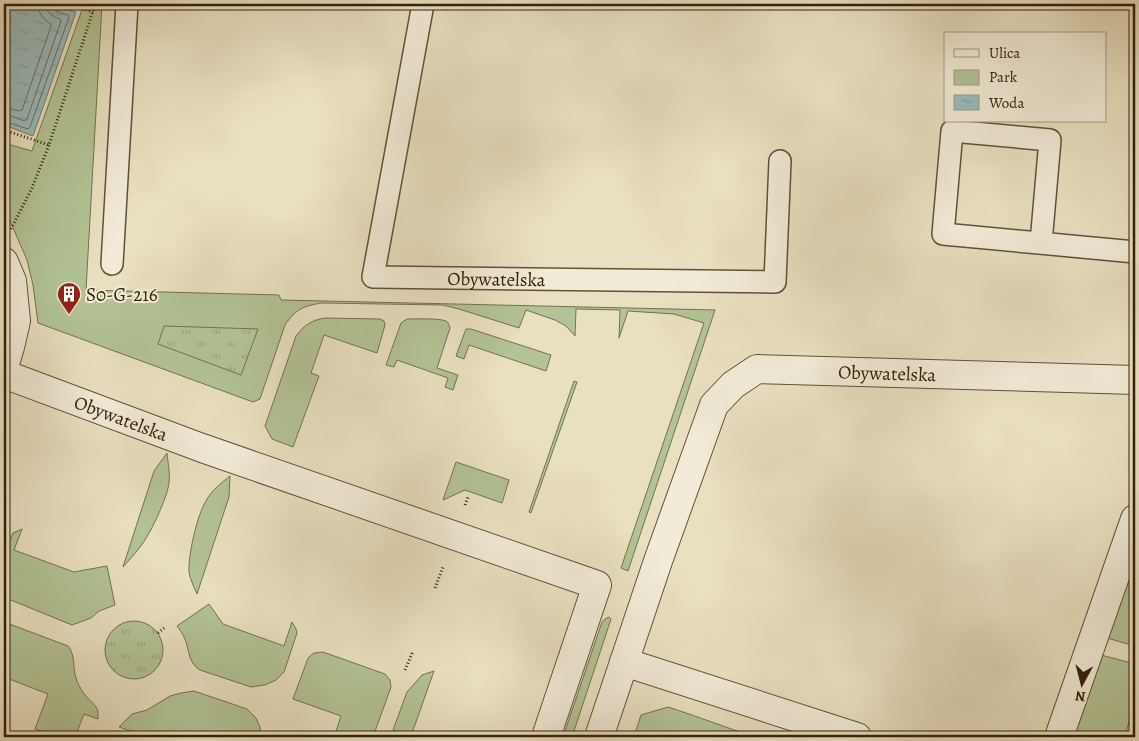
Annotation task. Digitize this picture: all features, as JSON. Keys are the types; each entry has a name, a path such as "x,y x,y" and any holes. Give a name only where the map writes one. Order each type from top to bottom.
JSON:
{"street":[{"path":"4,367 16,321 12,281 6,249"},
{"name":"Obywatelska","path":"598,737 714,405 733,385 757,369 1135,380"},
{"name":"Obywatelska","path":"4,374 177,439 597,585 546,737"},
{"path":"1060,737 1135,519"},
{"path":"624,662 857,737"}],"lane":[{"path":"112,264 127,4"},
{"name":"Obywatelska","path":"423,4 373,277 775,282 780,161"},
{"path":"1041,243 1050,140 952,131 942,234 1135,252"}],"path":[{"path":"69,4 93,12"},
{"path":"6,249 49,146 96,4"},
{"path":"4,130 49,146"},
{"path":"158,633 166,627"},
{"path":"405,670 412,651"}],"green space":[{"path":"84,4 102,4 86,290 279,295 281,300 715,310 628,571 621,568 704,323 674,314 628,311 619,338 620,310 576,309 575,336 566,326 555,320 526,310 519,328 443,305 315,304 297,312 285,325 260,399 253,402 38,323 33,285 27,260 4,207 4,143 32,151"},
{"path":"325,318 380,319 384,321 385,325 377,353 324,335 311,373 319,376 293,447 272,439 265,426 296,336 309,324"},
{"path":"407,319 438,319 448,323 450,328 437,368 458,375 453,390 445,387 448,378 397,360 394,367 386,365 401,323"},
{"path":"164,326 258,329 241,375 158,344"},
{"path":"466,329 551,355 546,371 469,345 464,359 456,356"},
{"path":"574,381 577,382 531,513 529,512"},
{"path":"167,453 169,479 164,501 144,542 123,567 154,471"},
{"path":"456,462 509,480 502,503 465,490 443,500"},
{"path":"230,476 229,497 197,594 189,572 196,525 208,497"},
{"path":"22,529 14,550 74,572 107,566 115,605 99,611 91,618 72,625 6,598 4,596 4,555 13,533"},
{"path":"1135,554 1135,646 1107,638"},
{"path":"209,604 223,624 284,646 292,622 297,633 284,672 276,680 265,685 251,687 196,667 191,659 184,637 177,626"},
{"path":"609,617 611,619 572,737 563,737 602,622"},
{"path":"134,621 145,623 158,634 163,650 161,661 150,674 134,679 123,677 110,666 105,650 107,639 118,626"},
{"path":"4,622 68,646 73,658 78,683 98,711 98,719 84,714 75,737 43,737 45,732 35,729 48,694 4,677"},
{"path":"323,652 385,674 390,680 391,687 373,737 334,737 341,716 293,699 308,658 314,653"},
{"path":"1101,655 1135,664 1135,699 1125,737 1074,737"},
{"path":"434,671 411,736 393,730 407,692 422,675"},
{"path":"194,691 247,709 256,718 260,727 261,737 131,737 133,732 119,727 132,714 147,710 170,696"},
{"path":"668,707 754,737 689,737 671,731 668,737 634,737 641,715"}],"water":[{"path":"4,4 50,4 76,12 33,136 4,125"}],"place":[{"name":"S0-G-216","path":"69,315"}]}
